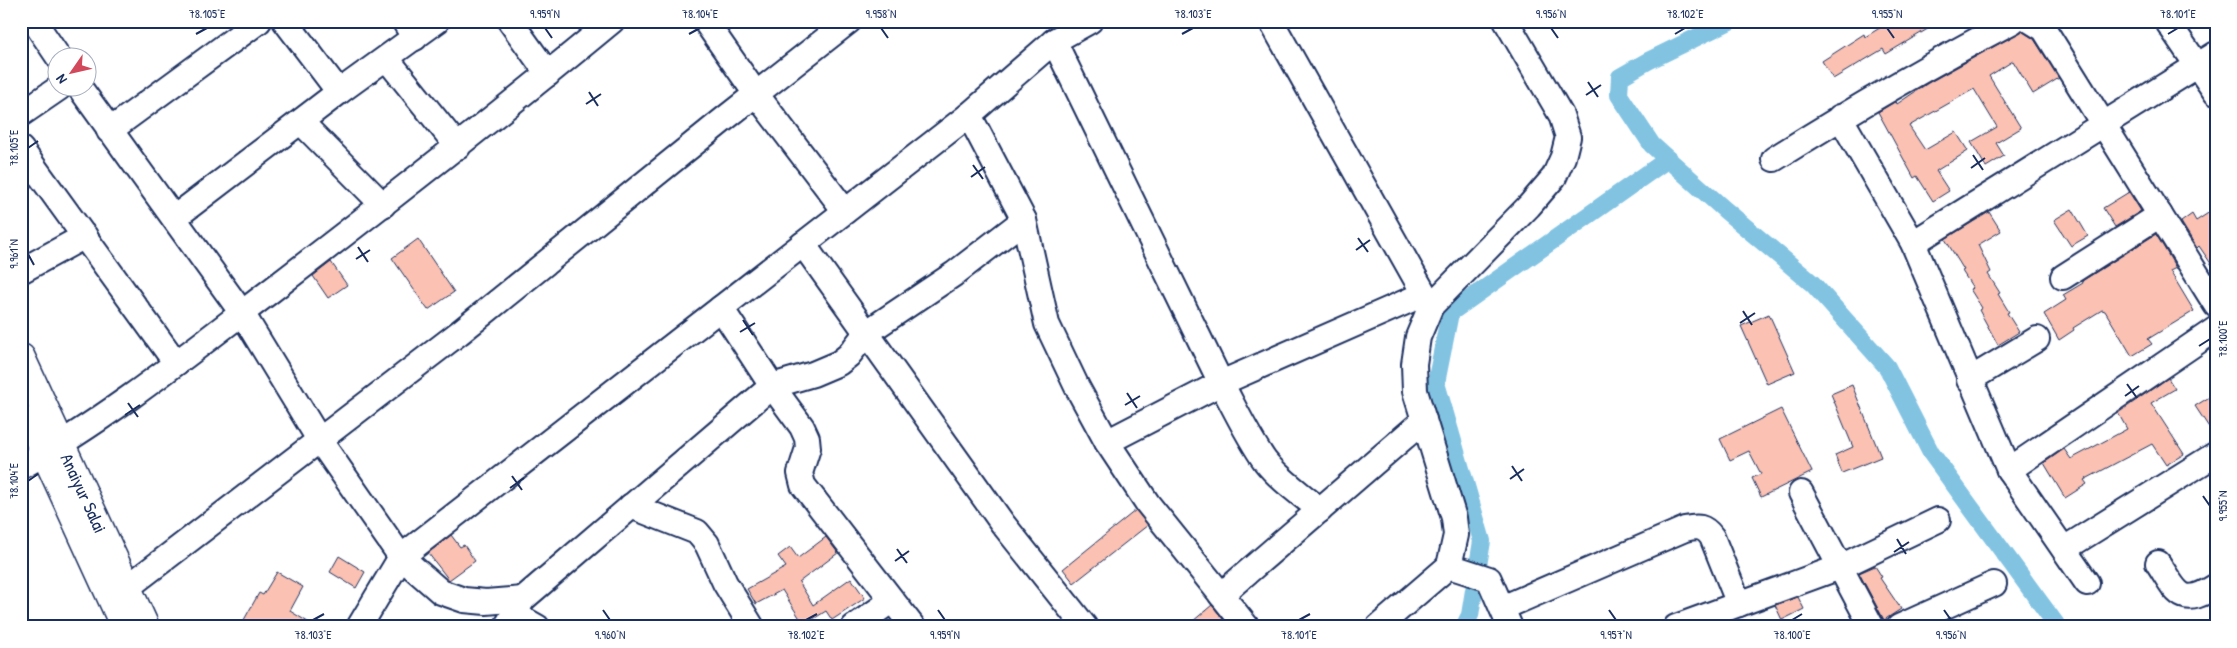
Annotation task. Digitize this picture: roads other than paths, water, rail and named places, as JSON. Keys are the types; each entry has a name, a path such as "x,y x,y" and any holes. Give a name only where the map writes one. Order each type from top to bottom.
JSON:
{"main road":[{"name":"Anaiyur Salai","path":"21,358 54,449 119,591 145,627"},
{"name":"Anaiyur Salai","path":"21,401 54,449"},
{"name":"Anaiyur Salai","path":"119,591 125,627"}],"street":[{"path":"34,21 52,48"},
{"path":"109,131 259,21"},
{"path":"285,21 339,92"},
{"path":"174,218 386,58 410,30 437,21"},
{"path":"510,21 548,74"},
{"path":"21,467 54,449 176,364 458,147 612,21"},
{"path":"704,21 756,94 845,211"},
{"path":"119,591 320,441 459,334 849,21"},
{"path":"359,627 401,557 969,115 1054,42 1090,21"},
{"path":"1271,21 1428,300 1418,337 1414,364 1416,391 1454,518 1456,535 1453,567 1378,627"},
{"path":"1107,442 1221,383 1428,300 1529,206 1554,177 1563,157 1568,137 1561,115 1506,21"},
{"path":"1774,159 1840,117 1944,57 2013,21"},
{"path":"2032,21 2044,30 2216,305"},
{"path":"2167,21 2207,60 2216,93"},
{"path":"1054,42 1221,383 1265,461 1284,480 1320,510"},
{"path":"386,58 458,147"},
{"path":"1913,243 2207,60"},
{"path":"21,114 48,96"},
{"path":"87,98 242,313 320,441 401,557 442,592 464,600 486,602 514,613 537,627"},
{"path":"969,115 1024,220 1047,324 1077,387 1107,442 1148,504 1247,627"},
{"path":"1840,117 1913,243 1969,380 2009,470 2087,583"},
{"path":"301,122 383,205"},
{"path":"21,149 176,364"},
{"path":"2063,277 2160,215"},
{"path":"514,613 631,506 772,386 813,374 839,363 849,355 866,333 954,274 1024,220"},
{"path":"21,271 85,236"},
{"path":"803,244 1003,524 1085,627"},
{"path":"721,308 772,386 802,427 807,438 808,448 800,473 803,485 913,627"},
{"path":"2009,470 2216,330"},
{"path":"1969,380 2037,339"},
{"path":"1221,595 1424,420"},
{"path":"2064,549 2216,454"},
{"path":"1801,493 1872,627"},
{"path":"631,506 697,532 707,544 725,583 752,627"},
{"path":"1676,627 1840,567 1938,520"},
{"path":"1453,567 1489,579 1506,617 1696,526 1706,529 1712,537 1739,604"},
{"path":"2158,563 2179,594 2189,598 2204,593 2216,586"},
{"path":"1900,627 1994,584"},
{"path":"854,627 891,601"}],"waterway":[{"path":"1730,21 1648,61 1620,77 1619,95 1652,145 1813,284 1887,367 1931,453 2058,627"},
{"path":"1464,627 1470,615 1482,541 1436,383 1450,313 1668,159"}]}
